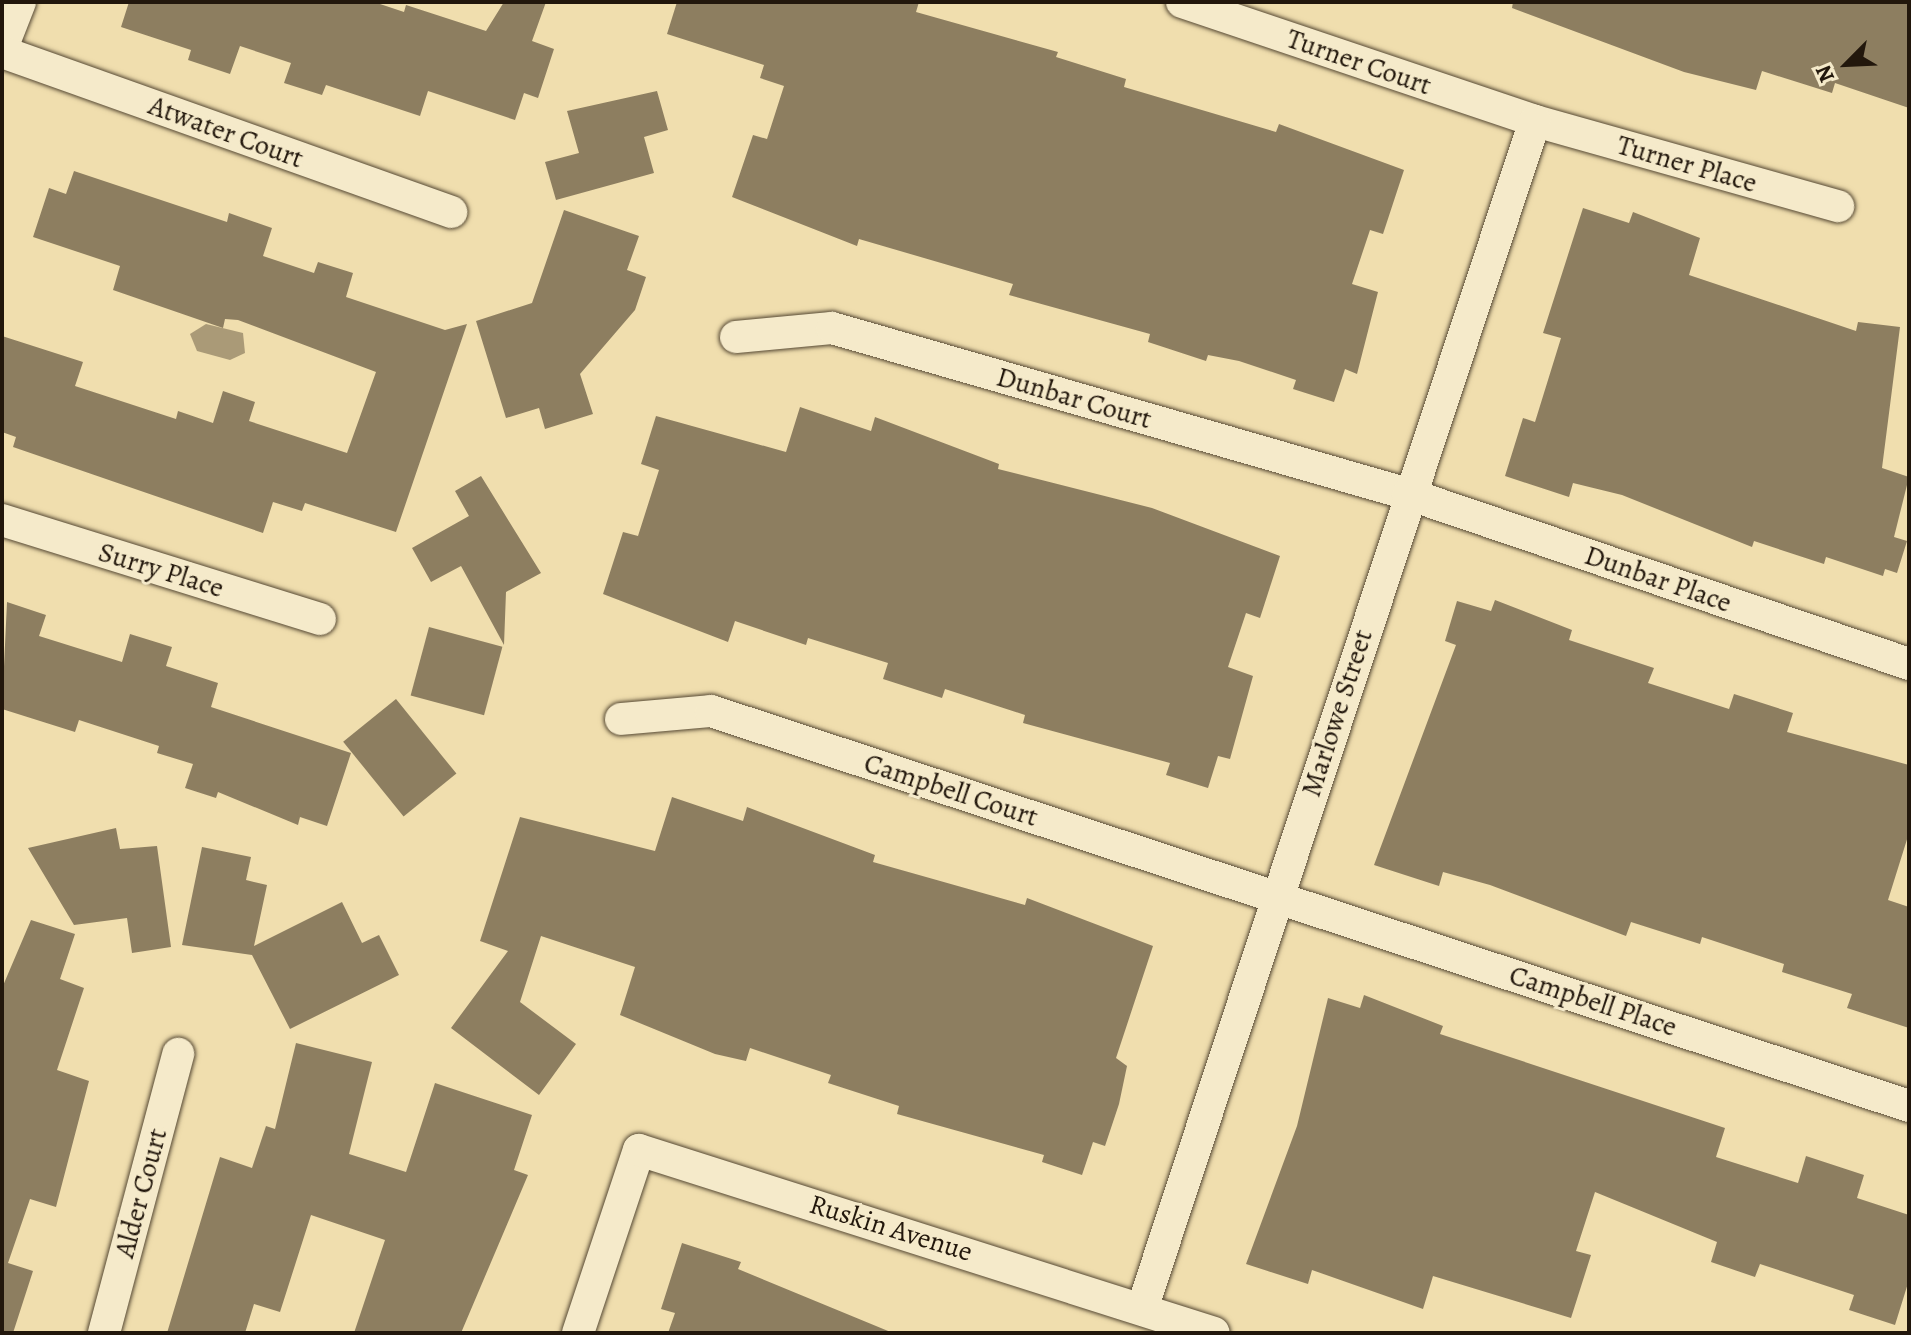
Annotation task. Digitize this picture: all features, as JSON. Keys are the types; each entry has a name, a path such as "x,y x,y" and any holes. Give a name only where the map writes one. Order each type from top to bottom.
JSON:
{"street":[{"path":"2,50 20,2"},
{"name":"Turner Court","path":"1182,2 1535,121"},
{"name":"Atwater Court","path":"2,50 451,212"},
{"name":"Turner Place","path":"1535,121 1838,206"},
{"name":"Marlowe Street","path":"1143,1306 1408,494 1535,121"},
{"name":"Dunbar Court","path":"736,337 832,328 1408,494"},
{"name":"Dunbar Place","path":"1408,494 1909,664"},
{"name":"Surry Place","path":"2,520 320,619"},
{"name":"Campbell Court","path":"621,719 711,711 1277,897"},
{"name":"Campbell Place","path":"1277,897 1909,1106"},
{"name":"Alder Court","path":"104,1333 178,1054"},
{"name":"Ruskin Avenue","path":"578,1333 639,1150 1143,1306 1214,1333"}],"shaded area":[{"path":"206,324 243,333 245,353 230,360 197,351 190,334"}],"building":[{"path":"129,2 374,2 404,12 406,5 486,31 504,2 546,2 532,41 554,49 538,98 524,93 515,120 428,91 420,116 326,85 322,95 284,83 291,63 240,46 230,74 188,60 191,50 121,27"},
{"path":"677,2 919,2 916,12 1058,52 1056,57 1126,79 1124,87 1276,132 1279,124 1404,170 1383,234 1370,230 1352,284 1378,292 1357,374 1345,369 1334,402 1293,389 1296,380 1239,361 1208,355 1206,361 1148,342 1150,334 1009,295 1013,284 859,239 857,246 732,197 753,135 767,139 784,86 760,78 764,65 667,34"},
{"path":"1513,2 1909,2 1909,108 1835,83 1832,93 1762,71 1756,90 1684,72 1512,8"},
{"path":"657,91 668,130 644,137 654,173 556,200 545,162 579,153 567,111"},
{"path":"74,171 227,222 229,213 272,228 263,256 314,273 318,262 353,273 346,297 445,330 467,324 396,532 305,503 302,511 273,502 263,533 13,447 16,437 2,432 2,336 83,362 75,386 176,419 178,411 213,423 223,391 255,402 249,421 347,453 376,372 238,320 225,319 223,328 113,290 120,266 33,237 49,188 66,194"},
{"path":"1583,208 1629,223 1633,212 1700,238 1689,275 1856,331 1858,322 1900,327 1882,468 1909,477 1894,537 1907,541 1897,573 1885,569 1883,576 1826,557 1824,564 1754,541 1752,547 1622,495 1573,483 1569,497 1505,476 1523,418 1535,422 1561,338 1543,333"},
{"path":"564,210 639,236 627,270 646,277 635,310 580,374 593,414 545,429 539,408 506,418 476,321 532,303"},
{"path":"800,407 871,431 875,417 999,464 998,469 1152,508 1280,556 1260,618 1246,613 1228,667 1253,676 1230,759 1218,756 1208,788 1166,775 1170,763 1023,723 1025,715 945,689 942,698 883,679 888,663 808,638 806,645 735,621 728,642 603,594 623,532 638,536 659,470 641,464 656,416 786,452"},
{"path":"481,476 541,573 506,592 504,645 461,566 431,582 412,548 469,516 455,491"},
{"path":"1495,600 1572,630 1569,640 1654,668 1648,683 1729,709 1734,694 1793,713 1787,732 1909,765 1909,833 1888,900 1909,907 1909,1028 1847,1008 1852,994 1782,972 1784,964 1702,937 1700,944 1631,922 1626,936 1490,885 1443,872 1439,886 1374,865 1456,645 1445,641 1457,601 1491,611"},
{"path":"7,602 46,615 39,636 122,662 130,634 172,647 166,666 218,683 211,707 351,753 327,826 300,817 298,825 218,792 216,798 185,788 193,764 157,753 159,746 79,720 75,732 2,709"},
{"path":"429,627 502,647 484,715 411,696"},
{"path":"396,699 456,774 404,816 343,742"},
{"path":"672,797 743,821 747,807 875,855 873,862 1025,905 1027,898 1153,946 1116,1058 1127,1066 1119,1104 1105,1146 1093,1142 1082,1175 1042,1162 1044,1155 897,1114 899,1106 828,1083 831,1075 750,1048 746,1061 715,1054 620,1015 635,967 541,936 520,1002 576,1044 539,1095 451,1028 508,951 480,941 520,817 655,851"},
{"path":"116,828 120,849 157,846 171,947 132,953 127,918 74,925 28,848"},
{"path":"202,847 251,857 246,880 267,885 254,946 342,902 362,943 379,935 399,975 290,1029 252,955 182,945"},
{"path":"31,920 75,934 60,979 84,988 57,1070 89,1081 56,1207 30,1199 8,1263 33,1271 13,1333 2,1333 2,988"},
{"path":"1364,995 1443,1026 1440,1034 1725,1128 1716,1157 1798,1183 1806,1156 1864,1175 1857,1198 1909,1215 1909,1280 1895,1325 1849,1310 1854,1295 1760,1264 1755,1277 1711,1262 1717,1242 1595,1192 1576,1251 1591,1255 1571,1318 1433,1276 1423,1309 1312,1270 1308,1284 1246,1264 1297,1126 1328,998 1360,1008"},
{"path":"296,1043 372,1062 349,1154 406,1172 435,1083 532,1115 514,1170 528,1175 461,1333 354,1333 385,1240 311,1215 280,1312 254,1304 245,1333 167,1333 220,1157 252,1168 266,1126 275,1129"},
{"path":"682,1243 741,1262 738,1269 893,1333 668,1333 675,1313 661,1309"}]}
